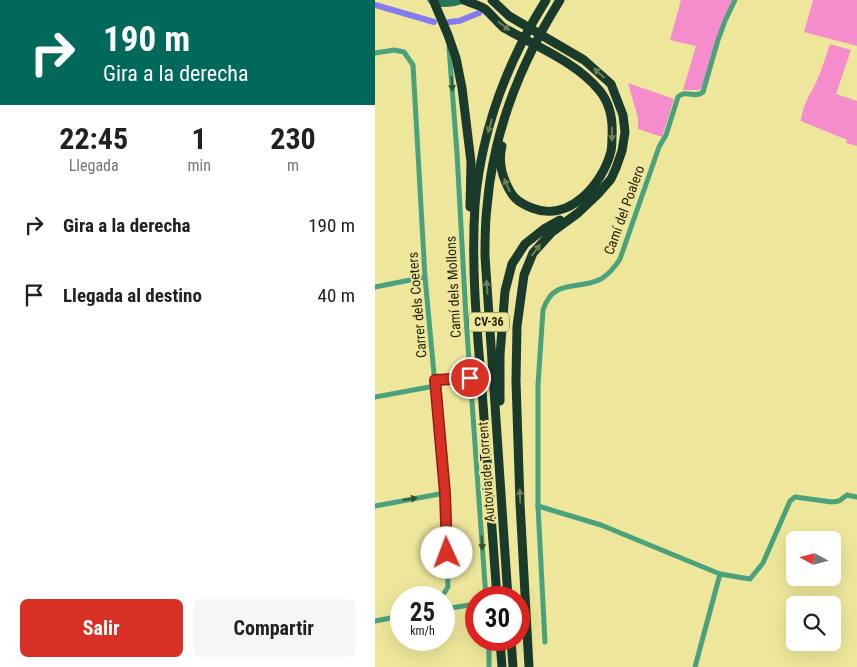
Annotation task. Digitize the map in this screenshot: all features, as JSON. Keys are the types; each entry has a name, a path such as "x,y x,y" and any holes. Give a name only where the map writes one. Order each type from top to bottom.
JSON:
{"highway":[{"path":"464,0 484,9 505,28 579,70 600,91 610,108 613,127 612,149 606,165 589,192 573,205 555,211 538,210 521,204 510,192 502,174 501,151 505,131 532,54 548,24 560,0"},
{"path":"492,0 509,16 584,60 611,84 623,115 625,132 622,151 611,179 578,213 551,232 533,253 524,275 517,326 516,382 520,503 529,667"},
{"name":"Autovia de Torrent","path":"496,586 477,330 474,255 475,205 481,159 503,83 535,17 546,0"},
{"path":"548,24 566,0"},
{"path":"432,1 448,35 456,58 462,88 471,162 469,256 473,311 477,330"},
{"name":"Autovia de Torrent","path":"508,586 485,256 487,206 493,163 501,129 515,86 532,54"},
{"path":"502,506 504,481 500,355 505,291 512,264 525,244 544,229 598,194"},
{"path":"501,651 502,667"},
{"path":"512,651 513,667"}],"main road":[{"path":"432,1 449,4 464,0"}],"street":[{"name":"Camí del Poalero","path":"538,506 538,384 543,310 552,294 561,288 587,284 599,279 613,270 620,259 659,147 666,135 678,97 684,93 697,95 703,92 718,40 735,0"},
{"name":"Camí dels Mollons","path":"448,35 485,586"},
{"name":"Carrer dels Coeters","path":"375,53 394,50 404,52 413,64 425,277 445,493 448,586"},
{"path":"375,286 425,277"},
{"path":"375,397 435,383 470,378"},
{"path":"375,506 445,493"},
{"path":"545,642 538,506 601,525 720,574 751,579 763,564 789,501 795,497 832,502 839,501 847,495 857,497"},
{"path":"695,667 720,574"},
{"path":"375,621 390,618"},
{"path":"489,651 489,667"}],"shaded area":[{"path":"681,0 732,0 702,88 699,90 683,90 696,46 670,40"},
{"path":"813,0 857,0 857,46 804,32"},
{"path":"830,44 851,50 836,94 857,101 857,146 846,143 847,140 801,121 805,104 820,74"},
{"path":"628,83 674,99 662,137 638,129 638,118"}],"waterway":[{"path":"375,5 434,22"},
{"path":"449,22 459,21 479,13"}],"route":[{"path":"447,553 445,493 435,380 470,378"}]}
